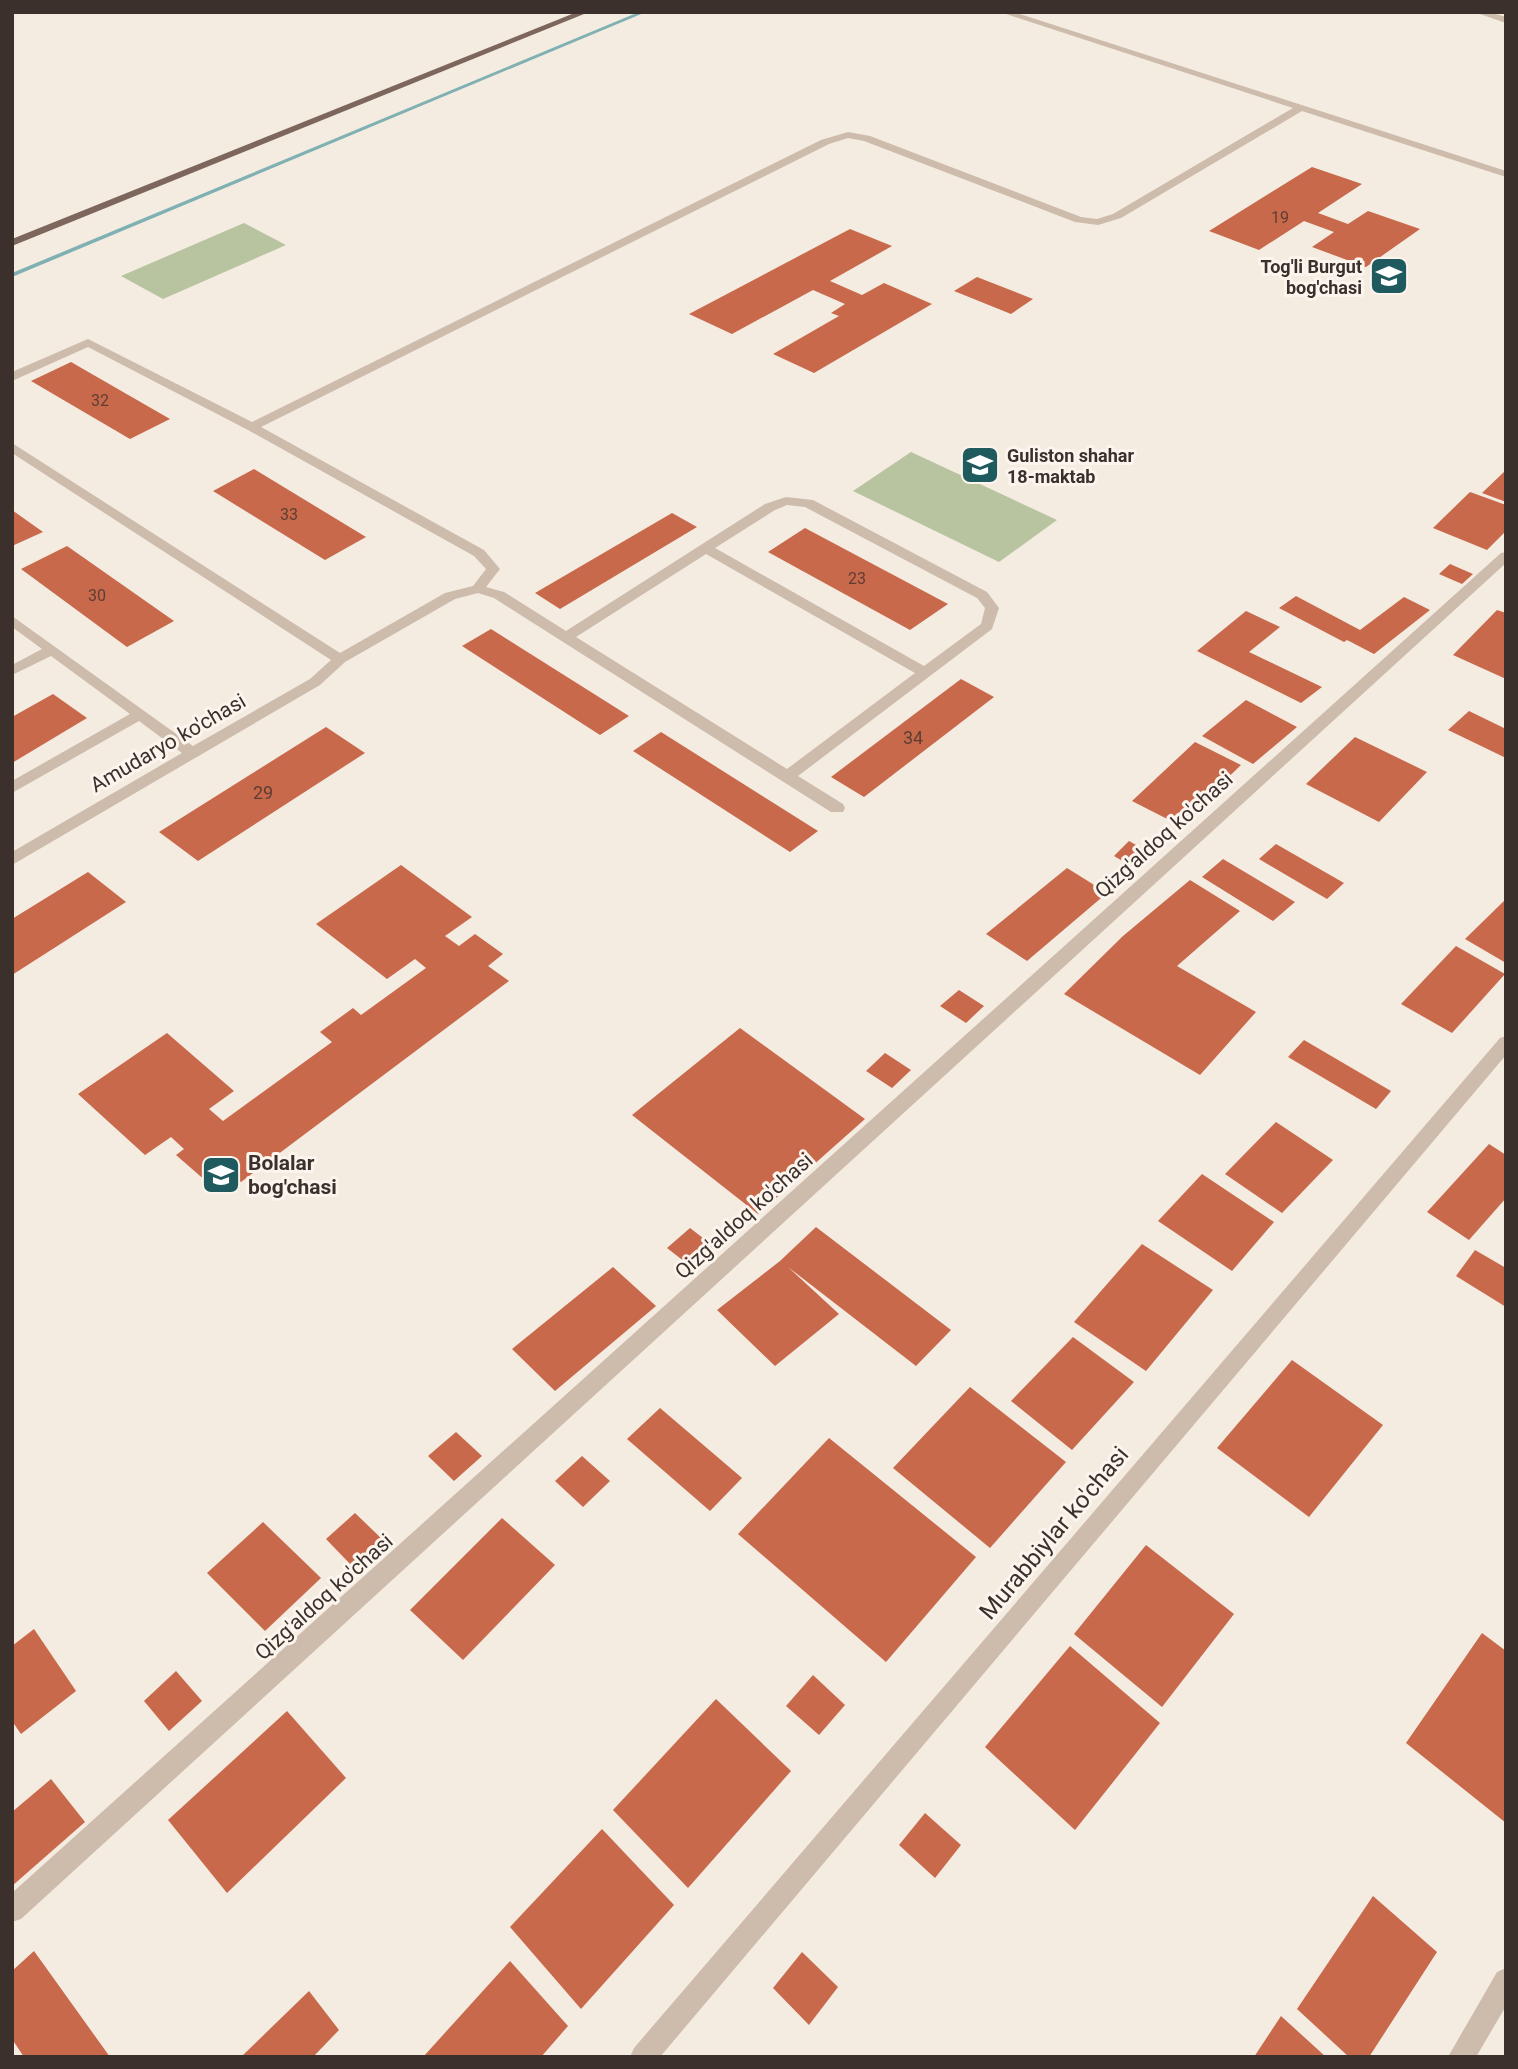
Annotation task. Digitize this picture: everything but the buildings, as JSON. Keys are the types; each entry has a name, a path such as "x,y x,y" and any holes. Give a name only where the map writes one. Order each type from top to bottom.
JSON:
{"main road":[{"path":"12,243 584,12"}],"street":[{"path":"1004,12 1506,174"},
{"path":"1478,12 1506,20"},
{"path":"252,426 825,142 848,135 866,138 1079,220 1098,222 1117,216 1301,108"},
{"path":"12,377 88,343 252,426 479,553 493,569 478,589 499,595 837,808"},
{"path":"12,447 340,659"},
{"path":"566,637 769,507 786,501 808,503 982,595 992,608 987,626 787,777"},
{"path":"707,549 925,673"},
{"name":"Qizg'aldoq ko'chasi","path":"12,1910 1506,556"},
{"name":"Amudaryo ko'chasi","path":"12,859 314,682 340,659 450,596 478,589"},
{"path":"12,620 192,753"},
{"path":"12,671 52,649"},
{"path":"12,788 141,715"},
{"name":"Murabbiylar ko'chasi","path":"643,2057 1506,1044"},
{"path":"1461,2057 1506,1981"}],"green space":[{"path":"244,223 286,245 163,299 121,276"},
{"path":"911,452 1057,520 999,562 853,491"}],"waterway":[{"path":"12,275 644,12"}],"place":[{"name":"Tog'li Burgut bog'chasi","path":"1389,276"},
{"name":"Guliston shahar 18-maktab","path":"980,465"},
{"name":"Bolalar bog'chasi","path":"221,1175"}]}
